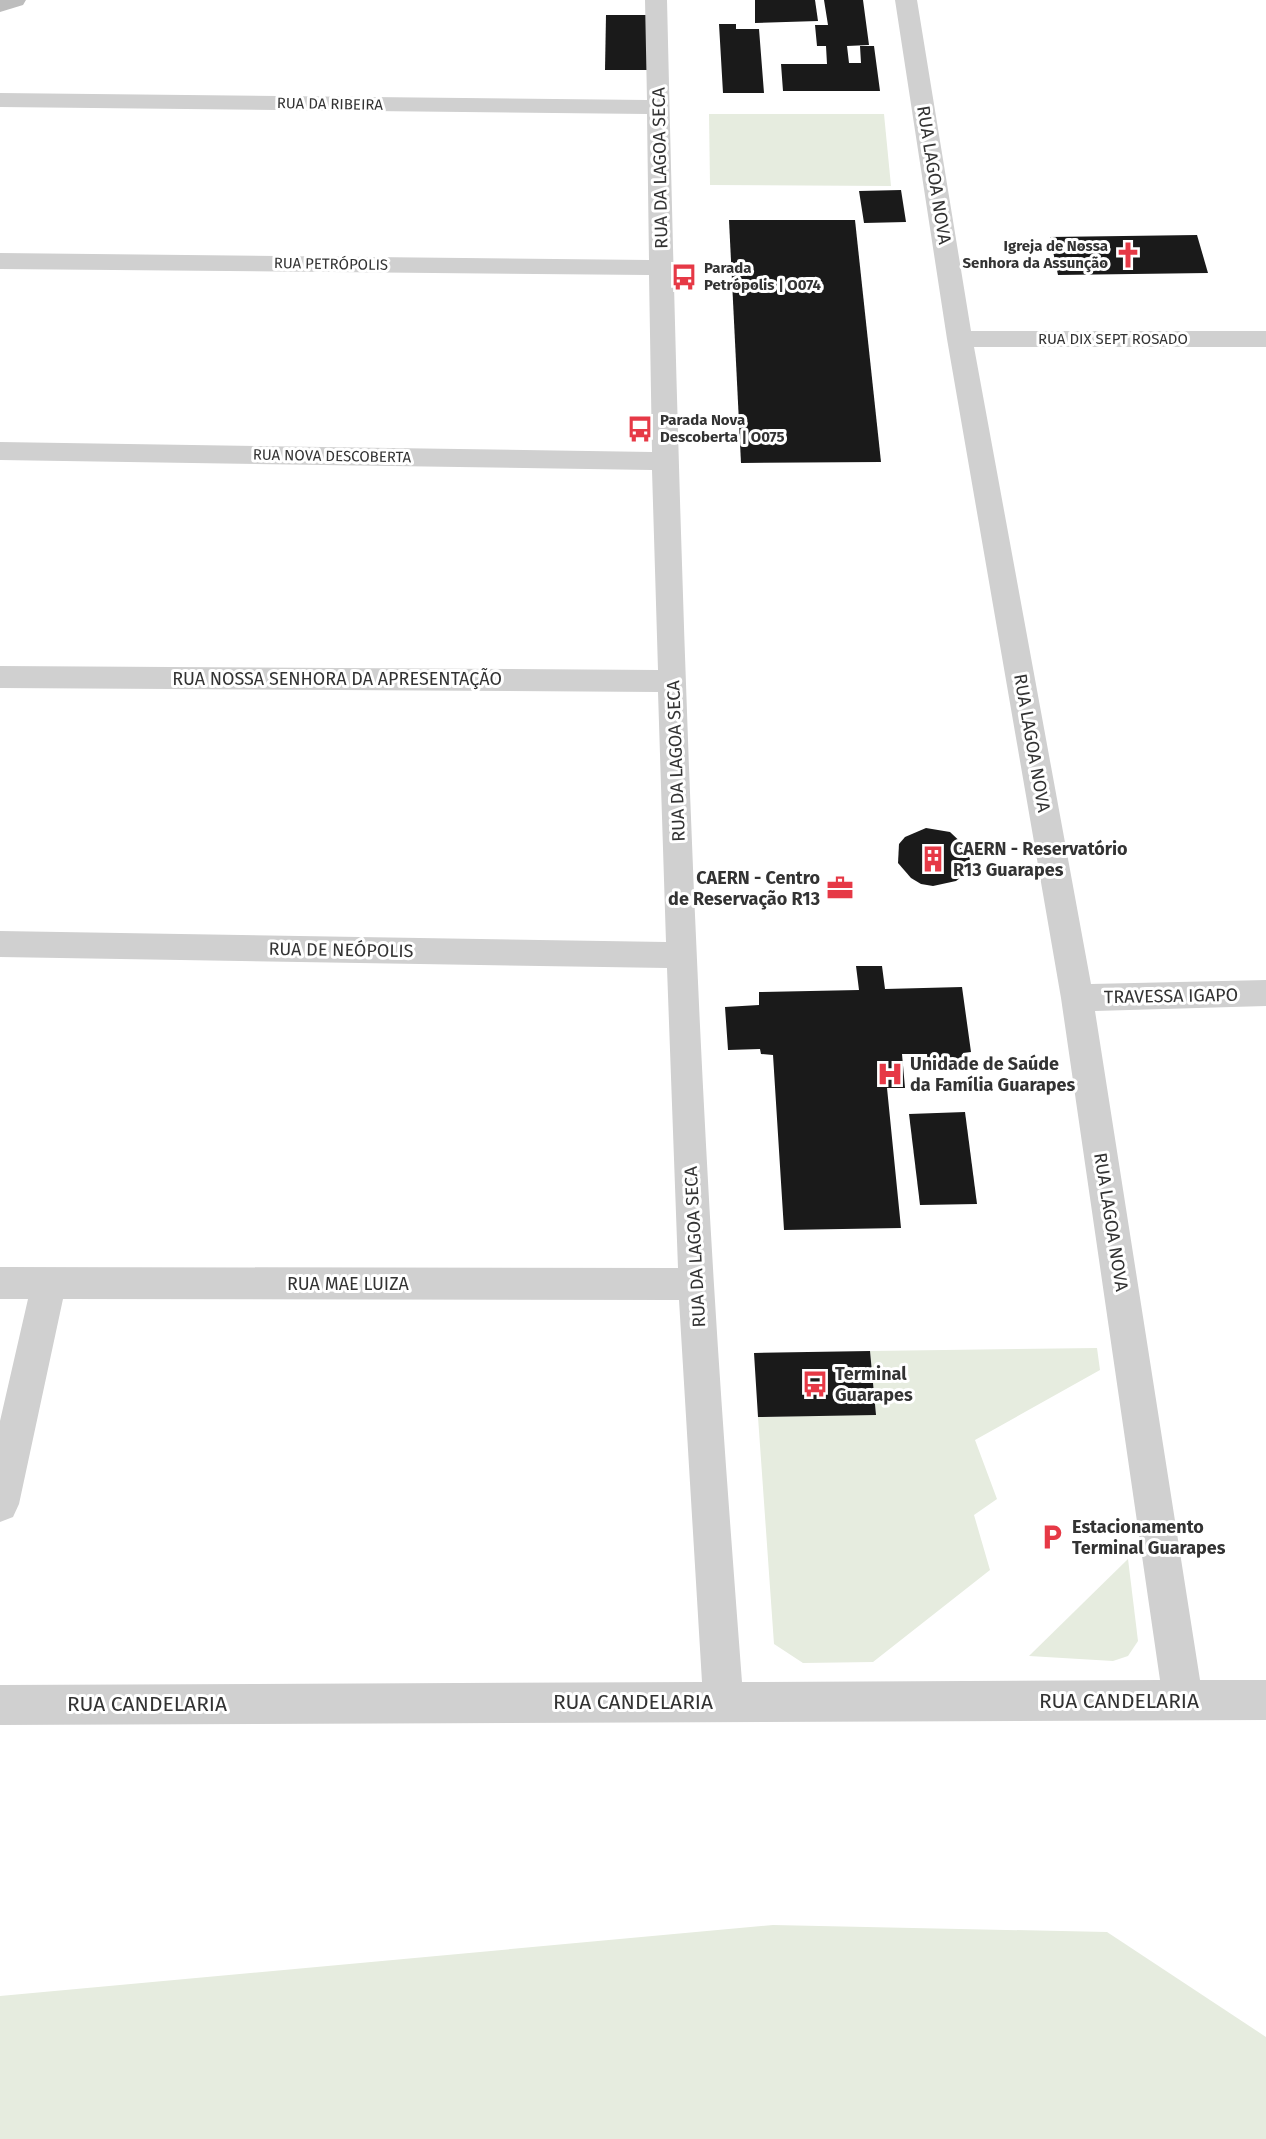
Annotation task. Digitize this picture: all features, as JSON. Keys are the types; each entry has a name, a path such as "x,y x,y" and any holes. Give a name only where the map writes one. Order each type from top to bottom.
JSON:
{"main road":[{"path":"0,6 15,0"}],"street":[{"name":"RUA DA LAGOA SECA","path":"656,0 660,107 665,461 682,955 696,1284 723,1702"},
{"name":"RUA LAGOA NOVA","path":"906,0 960,339 1077,998 1183,1701"},
{"name":"RUA DA RIBEIRA","path":"0,100 660,107"},
{"name":"RUA PETRÓPOLIS","path":"0,261 662,268"},
{"name":"RUA DIX SEPT ROSADO","path":"960,339 1266,339"},
{"name":"RUA NOVA DESCOBERTA","path":"0,451 665,461"},
{"name":"RUA NOSSA SENHORA DA APRESENTAÇÃO","path":"0,677 673,681"},
{"name":"RUA DE NEÓPOLIS","path":"0,944 682,955"},
{"name":"TRAVESSA IGAPO","path":"1077,998 1266,993"},
{"name":"RUA MAE LUIZA","path":"0,1283 696,1284"},
{"path":"0,1504 49,1284"},
{"name":"RUA CANDELARIA","path":"0,1705 1266,1700"}],"shaded area":[{"path":"709,114 884,114 891,186 710,185"},
{"path":"1097,1348 1100,1370 975,1440 997,1499 974,1515 990,1570 873,1662 803,1663 774,1644 758,1417 876,1414 870,1351"},
{"path":"1128,1559 1138,1641 1128,1656 1113,1661 1029,1656"},
{"path":"773,1925 1107,1932 1266,2037 1266,2139 0,2139 0,1996"}],"building":[{"path":"755,0 815,0 818,21 755,23"},
{"path":"824,0 863,0 869,45 847,46 849,63 861,63 860,46 874,46 880,91 783,91 781,64 827,64 826,46 817,46 815,25 828,25"},
{"path":"606,15 651,15 652,70 605,70"},
{"path":"719,24 736,24 736,29 759,29 764,93 723,93"},
{"path":"901,190 906,222 864,223 859,191"},
{"path":"729,220 855,220 881,462 741,463"},
{"name":"Igreja de Nossa Senhora da Assunção","path":"1197,235 1208,273 1058,275 1050,237"},
{"name":"CAERN - Reservatório R13 Guarapes","path":"926,828 950,832 966,847 970,856 969,866 964,875 956,881 933,886 921,884 911,878 898,863 899,844 905,837"},
{"path":"856,966 882,966 885,989 962,987 971,1052 963,1053 965,1066 928,1067 927,1054 902,1054 905,1088 887,1088 901,1228 784,1230 773,1055 761,1054 760,1049 728,1050 725,1007 759,1005 759,992 859,990"},
{"path":"965,1112 977,1204 920,1205 909,1114"},
{"name":"Terminal Guarapes","path":"870,1351 876,1415 758,1417 754,1353"}],"place":[{"name":"Igreja de Nossa Senhora da Assunção","path":"1128,255"},
{"name":"Parada Petrópolis | O074","path":"684,277"},
{"name":"Parada Nova Descoberta | O075","path":"640,429"},
{"name":"CAERN - Reservatório R13 Guarapes","path":"933,859"},
{"name":"CAERN - Centro de Reservação R13","path":"840,888"},
{"name":"Unidade de Saúde da Família Guarapes","path":"890,1074"},
{"name":"Terminal Guarapes","path":"815,1384"},
{"name":"Estacionamento Terminal Guarapes","path":"1052,1537"}]}
